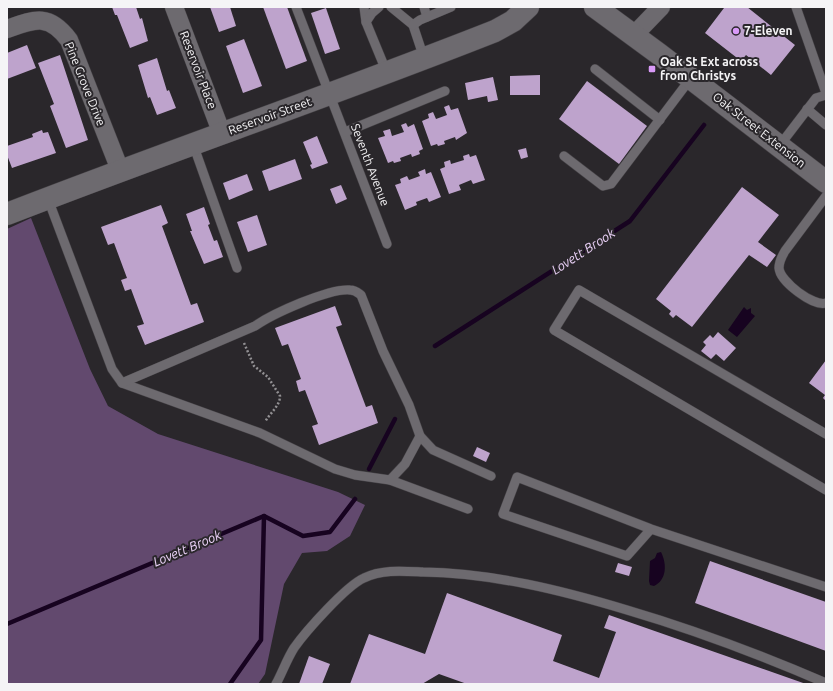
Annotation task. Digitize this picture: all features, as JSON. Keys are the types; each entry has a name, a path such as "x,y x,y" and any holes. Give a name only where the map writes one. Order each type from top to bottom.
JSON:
{"street":[{"name":"Reservoir Place","path":"174,7 222,134"},
{"name":"Reservoir Street","path":"7,214 120,170 387,73 507,25 528,7"},
{"name":"Oak Street Extension","path":"595,7 780,145 826,182"},
{"path":"634,35 661,7"},
{"name":"Pine Grove Drive","path":"7,29 32,20 40,20 48,22 62,31 69,40 120,170"}],"lane":[{"name":"Seventh Avenue","path":"296,7 387,244"},
{"path":"364,7 366,22 387,73"},
{"path":"366,22 372,13 380,7"},
{"path":"391,7 413,25 424,58"},
{"path":"424,7 428,17"},
{"path":"413,25 451,7"},
{"path":"780,145 816,98 826,94 822,69 796,7"},
{"path":"595,69 660,120"},
{"path":"564,156 603,186 611,184 691,78"},
{"path":"345,132 445,92"},
{"path":"807,109 826,125"},
{"path":"194,144 238,268"},
{"path":"826,196 785,251 779,268 781,276 810,300 817,304 826,303"},
{"path":"47,198 112,370 122,383 260,433 335,469 355,475 390,480 468,509"},
{"path":"826,434 579,290 554,330 826,490"},
{"path":"122,383 240,333 255,326 269,316 335,291 355,291 361,295 383,351 410,405 420,436 434,450 491,476"},
{"path":"390,480 405,464 420,436"},
{"path":"651,529 627,556 503,514 517,477 651,529 826,587"},
{"path":"276,684 296,646 338,598 364,578 383,572 401,571 457,573 539,587 600,602 678,626 826,683"}],"path":[{"path":"240,333 254,366 268,377 280,396 277,407 270,413 260,433"}],"shaded area":[{"path":"31,218 90,369 108,406 158,434 338,492 365,505 350,536 327,551 302,553 284,584 265,674 258,684 7,684 7,229"},
{"path":"744,307 747,310 751,308 751,313 755,316 737,337 728,330"},
{"path":"661,552 665,566 664,576 654,586 650,585 650,561 655,558 657,553"}],"building":[{"path":"112,7 136,7 140,19 142,18 148,41 130,48 117,15 115,15"},
{"path":"210,7 230,7 236,26 219,32"},
{"path":"263,7 287,7 307,61 286,69"},
{"path":"747,7 795,45 771,75 746,55 741,61 705,33 724,8"},
{"path":"326,8 340,49 325,54 311,13"},
{"path":"244,39 262,86 243,93 226,46"},
{"path":"27,45 36,68 7,79 7,53"},
{"path":"60,55 88,140 66,148 50,106 54,104 38,63"},
{"path":"157,58 167,91 169,90 176,108 157,115 150,97 148,98 138,65"},
{"path":"540,75 540,95 510,95 510,76"},
{"path":"493,77 498,100 488,102 487,96 468,100 465,83"},
{"path":"587,81 647,126 619,164 559,119"},
{"path":"449,105 451,110 458,108 467,133 456,140 455,137 444,141 445,144 431,146 422,121 429,118 428,114 433,112 436,119 447,115 444,107"},
{"path":"406,123 408,127 414,124 423,149 419,151 420,154 412,157 411,154 400,158 401,161 394,163 393,161 388,163 378,138 385,136 383,131 390,129 392,136 404,132 401,125"},
{"path":"42,130 43,133 48,132 56,153 12,168 7,155 7,146 33,137 32,134"},
{"path":"317,136 328,163 312,169 310,165 312,164 303,142"},
{"path":"526,148 528,157 521,159 518,150"},
{"path":"469,154 470,157 476,155 485,180 473,184 471,180 459,185 461,190 449,194 440,169 445,167 444,162 450,160 451,164 464,160 463,156"},
{"path":"295,159 302,179 269,191 262,171"},
{"path":"425,169 426,174 431,172 441,197 429,202 427,198 416,202 417,205 405,210 395,185 401,183 400,179 407,176 409,180 420,176 418,172"},
{"path":"247,174 253,190 229,200 223,183"},
{"path":"341,185 347,199 336,204 330,189"},
{"path":"742,187 779,215 758,242 776,255 767,267 749,255 692,327 676,315 673,318 669,314 671,311 656,299"},
{"path":"161,205 168,223 162,226 191,305 197,303 204,322 145,345 137,326 144,324 131,289 125,291 121,280 127,278 114,243 108,245 101,227"},
{"path":"204,207 210,224 208,225 214,241 217,240 223,257 204,264 190,231 192,231 186,214"},
{"path":"257,215 267,245 248,252 237,222"},
{"path":"335,306 342,325 336,327 366,407 372,405 378,423 319,445 312,426 318,424 305,390 299,392 296,381 301,379 288,344 282,346 275,328"},
{"path":"718,332 736,348 724,361 716,354 711,359 701,351 706,345 703,342 710,335 713,338"},
{"path":"826,360 826,401 823,398 825,395 809,383"},
{"path":"477,447 490,453 486,462 473,456"},
{"path":"710,561 826,602 826,651 695,603"},
{"path":"618,563 632,567 629,576 615,572"},
{"path":"447,593 562,635 553,661 599,678 616,632 604,628 609,615 806,684 467,684 439,674 422,684 350,684 369,634 425,654"},
{"path":"309,656 330,664 322,684 299,684"}],"waterway":[{"name":"Lovett Brook","path":"435,346 630,221 704,125"},
{"name":"Lovett Brook","path":"369,469 395,419"},
{"name":"Lovett Brook","path":"7,624 264,516 303,536 330,532 355,499"},
{"path":"230,684 261,640 264,516"}],"place":[{"name":"7-Eleven","path":"736,31"},
{"name":"Oak St Ext across from Christys","path":"652,69"}]}
